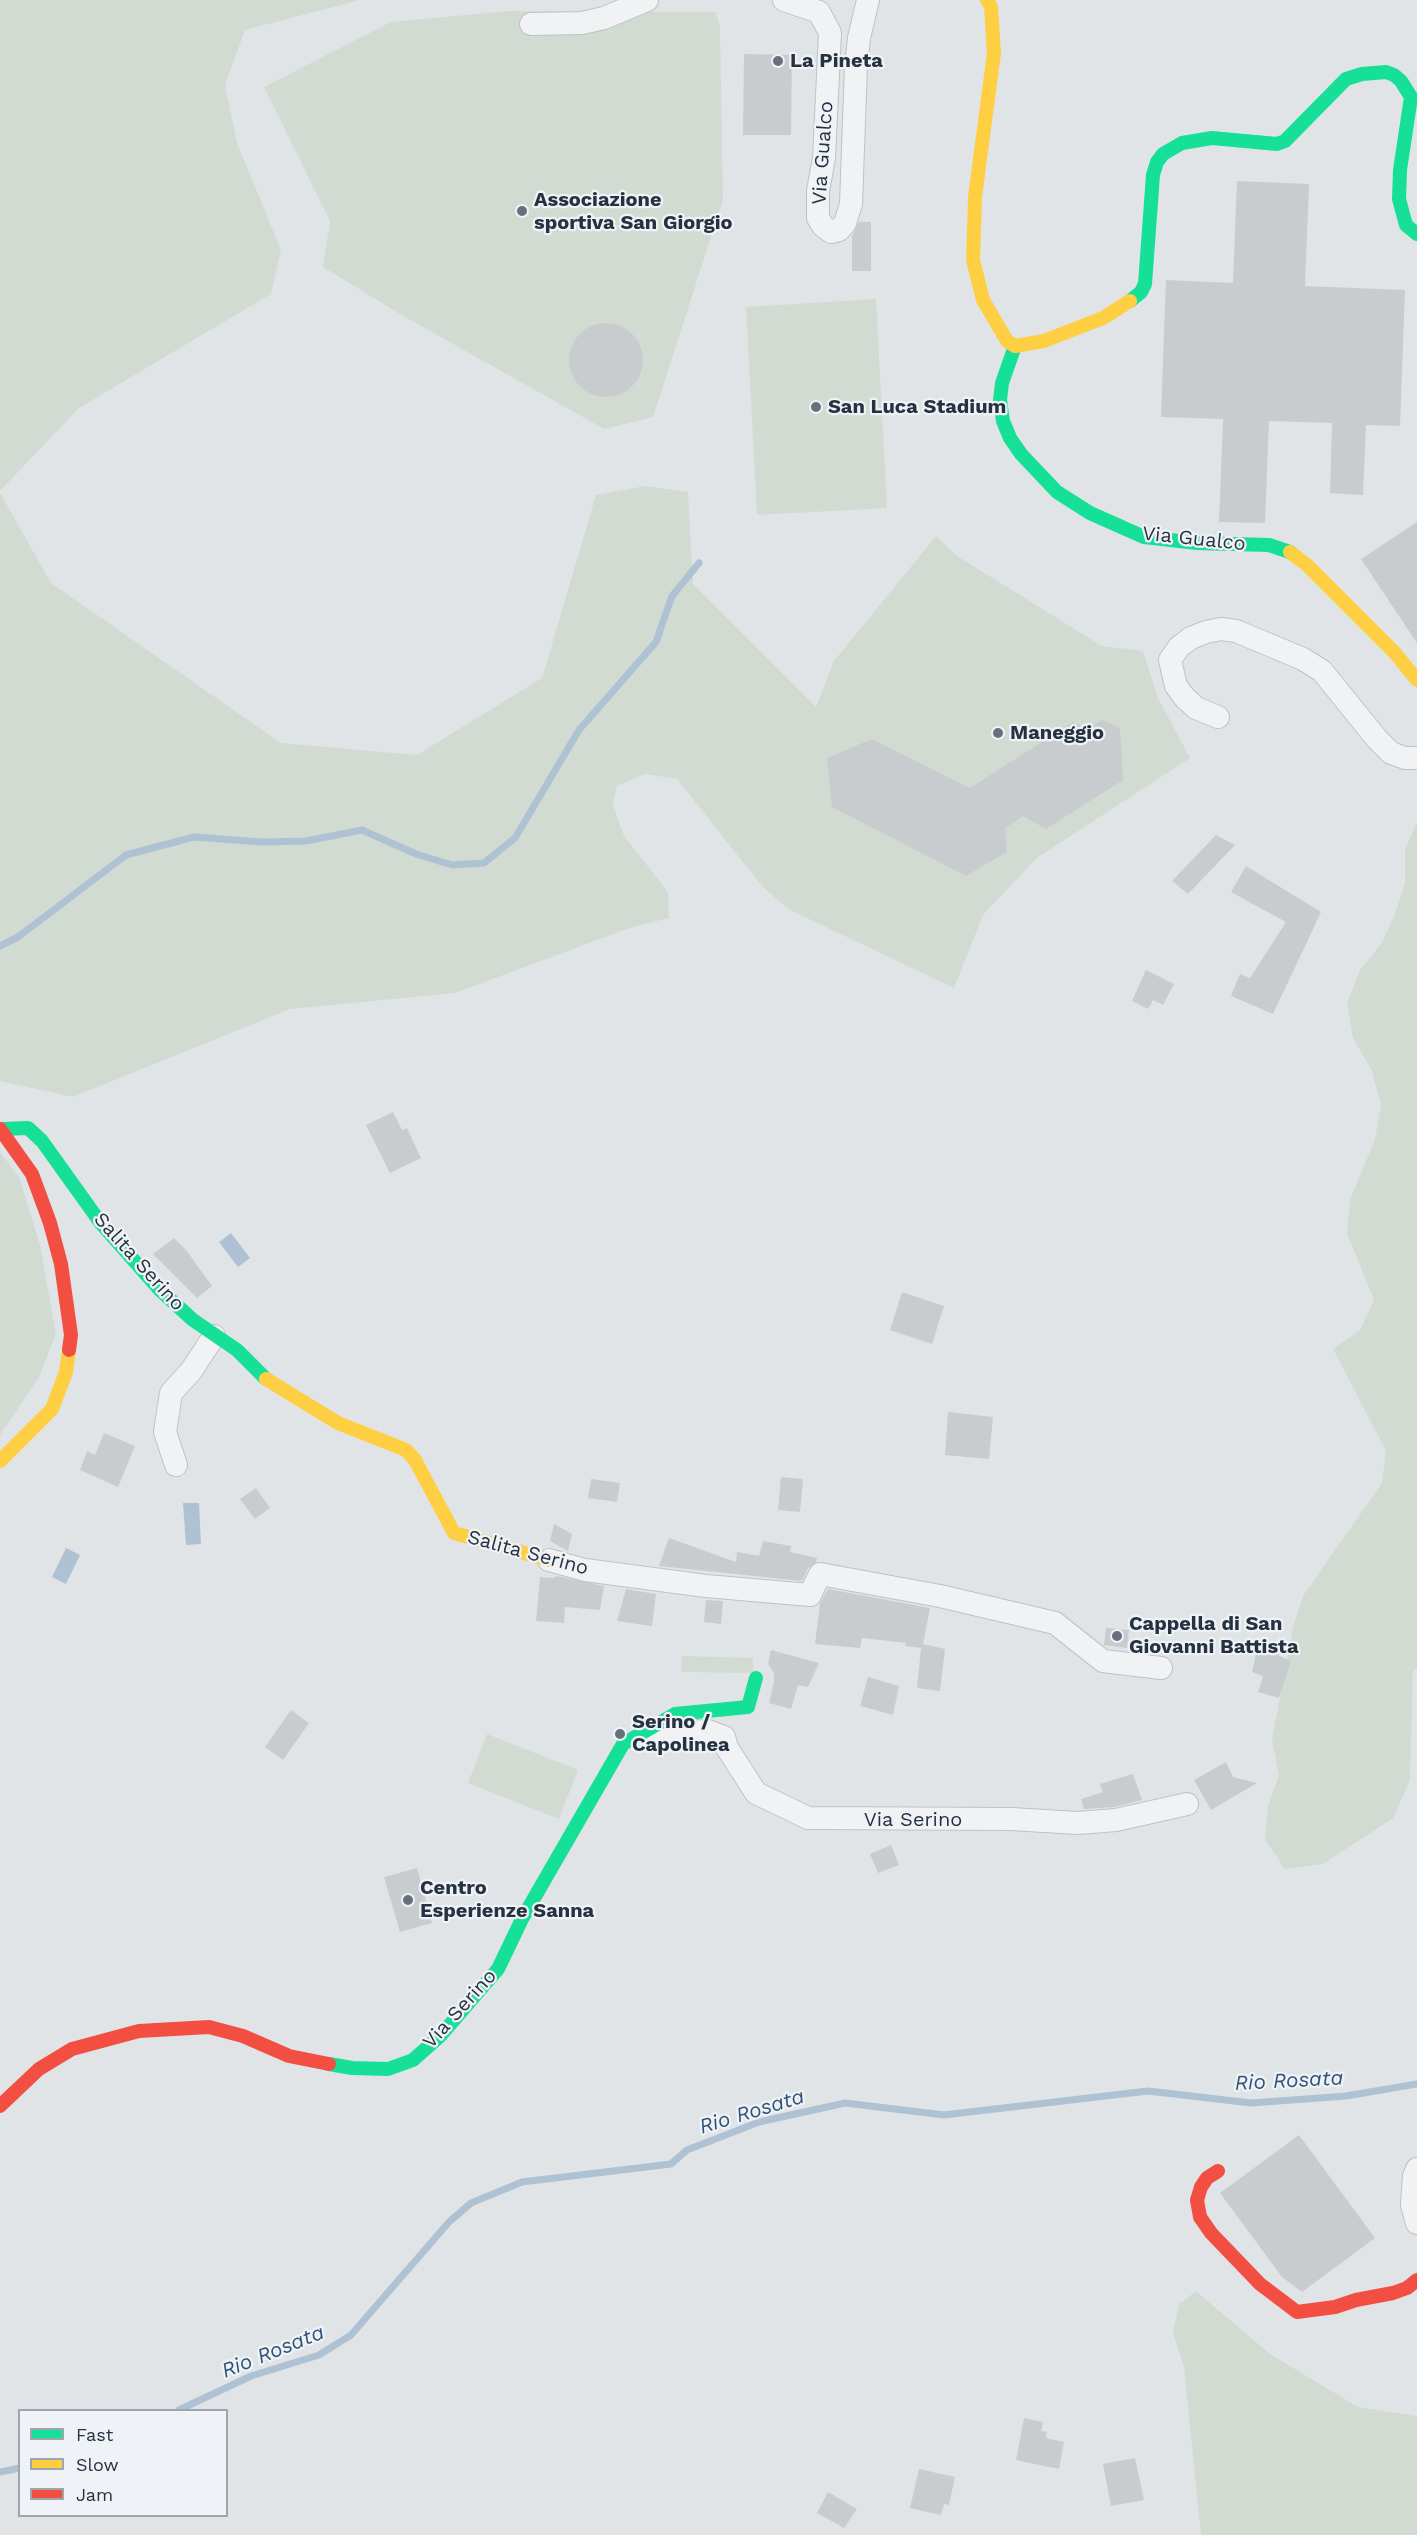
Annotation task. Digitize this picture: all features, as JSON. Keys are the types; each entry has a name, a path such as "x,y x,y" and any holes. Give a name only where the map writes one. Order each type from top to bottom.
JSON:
{"street":[{"path":"531,24 582,23 604,18 647,0"},
{"name":"Via Gualco","path":"784,0 819,12 830,33 824,158 818,218 831,232 839,230 845,223 851,204 856,65 859,38 868,0"},
{"path":"987,0 991,7 994,53 975,197 973,260 983,300 1007,341 1015,346 1044,341 1103,318 1120,309 1141,292 1145,284 1153,175 1156,162 1163,154 1182,143 1212,138 1277,144 1285,141 1346,79 1362,74 1386,72 1394,75 1401,81 1411,97 1400,170 1399,200 1406,225 1417,234"},
{"name":"Via Gualco","path":"1015,346 1002,383 1000,400 1003,421 1010,438 1021,454 1057,492 1090,513 1144,537 1197,543 1269,545 1290,552 1307,565 1395,653 1417,680"},
{"path":"1218,717 1196,708 1185,698 1176,686 1170,660 1179,647 1191,638 1221,629 1236,631 1303,659 1322,670 1377,739 1391,753 1405,758 1417,758"},
{"name":"Salita Serino","path":"1,1129 28,1128 42,1140 100,1222 160,1290 214,1336 237,1350 269,1382 328,1417 406,1450 415,1460 454,1533 585,1570 706,1586 810,1595 820,1574 940,1596 1055,1623 1103,1660 1161,1668"},
{"path":"0,1461 52,1409 66,1372 71,1335 61,1264 50,1222 32,1174 1,1129"},
{"path":"176,1465 165,1432 171,1393 191,1371 214,1336"},
{"name":"Via Serino","path":"0,2106 39,2069 72,2049 139,2031 209,2027 243,2036 289,2056 352,2068 388,2069 413,2060 441,2035 498,1969 522,1919 623,1744 675,1714 748,1707 756,1678"},
{"name":"Via Serino","path":"642,1733 708,1731 724,1737 727,1748 756,1793 808,1818 1078,1823 1116,1821 1187,1804"},
{"path":"1417,2169 1414,2176 1412,2205 1417,2223"},
{"path":"1218,2171 1207,2178 1201,2187 1197,2200 1200,2217 1211,2233 1260,2284 1297,2312 1335,2307 1393,2292 1407,2288 1417,2280"}],"shaded area":[{"path":"0,0 360,0 245,30 225,85 237,143 281,250 271,294 79,408 0,491"},
{"name":"Associazione sportiva San Giorgio","path":"509,11 716,12 720,28 723,200 653,417 604,429 400,314 323,267 330,221 264,87 391,22"},
{"name":"San Luca Stadium","path":"876,299 887,508 757,515 746,307"},
{"path":"645,486 688,492 693,584 816,707 834,661 936,536 957,556 1102,646 1143,651 1158,698 1190,758 1037,858 983,915 954,988 788,909 762,886 677,779 645,774 617,786 613,805 624,836 668,892 669,918 632,927 455,993 290,1009 73,1097 0,1081 0,493 51,583 281,743 417,755 542,678 596,495"},
{"path":"1417,822 1417,1667 1413,1671 1410,1780 1393,1818 1323,1864 1285,1869 1265,1839 1268,1807 1279,1775 1272,1740 1293,1627 1303,1596 1382,1483 1386,1451 1333,1349 1360,1330 1374,1300 1347,1233 1350,1200 1375,1139 1381,1105 1372,1071 1353,1038 1347,1003 1360,970 1381,944 1395,914 1405,883 1405,849"},
{"path":"0,1152 19,1177 40,1245 56,1334 39,1377 0,1435"},
{"path":"682,1656 753,1658 753,1673 681,1672"},
{"path":"487,1734 578,1770 559,1819 468,1783"},
{"path":"1196,2291 1270,2354 1358,2407 1417,2416 1417,2535 1201,2535 1184,2367 1173,2333 1179,2304"}],"water":[{"path":"231,1233 250,1258 238,1267 219,1242"},
{"path":"183,1503 199,1503 201,1544 186,1545"},
{"path":"66,1548 80,1555 66,1584 52,1577"}],"building":[{"path":"744,54 792,55 791,135 743,135"},
{"path":"1237,181 1309,184 1305,286 1405,290 1400,426 1366,425 1363,495 1330,493 1332,423 1269,421 1265,523 1219,522 1223,419 1161,417 1166,280 1233,283"},
{"path":"859,222 871,222 871,271 852,271 852,236"},
{"path":"606,323 620,326 632,334 640,346 643,360 640,374 632,386 620,394 606,397 592,394 580,386 572,374 569,360 572,346 580,334 592,326"},
{"path":"1417,522 1417,643 1361,559"},
{"path":"1102,719 1120,728 1123,780 1046,829 1023,816 1005,828 1007,852 966,876 832,807 827,758 872,739 970,788 1073,722 1088,730"},
{"path":"1216,835 1235,845 1188,894 1172,881"},
{"path":"1246,866 1321,912 1273,1014 1231,996 1240,974 1250,978 1286,922 1231,892"},
{"path":"1146,970 1174,984 1163,1005 1153,1000 1148,1009 1132,1001"},
{"path":"393,1112 402,1130 407,1128 421,1158 390,1173 366,1125"},
{"path":"174,1238 186,1250 212,1286 197,1298 153,1254"},
{"path":"902,1292 944,1306 932,1344 890,1330"},
{"path":"948,1412 993,1417 989,1459 945,1455"},
{"path":"104,1433 135,1446 118,1487 80,1470 87,1451 95,1455"},
{"path":"781,1477 803,1479 800,1512 778,1510"},
{"path":"591,1479 620,1483 617,1502 588,1498"},
{"path":"256,1488 270,1508 255,1519 240,1499"},
{"path":"554,1524 572,1534 568,1551 550,1541"},
{"path":"669,1538 736,1562 737,1552 759,1556 763,1541 791,1546 790,1552 817,1558 816,1562 808,1568 802,1581 659,1566"},
{"path":"557,1576 604,1586 600,1610 565,1607 564,1623 536,1621 540,1577"},
{"path":"626,1589 656,1594 652,1626 617,1621"},
{"path":"828,1589 930,1608 923,1644 945,1649 940,1691 917,1688 921,1648 905,1646 906,1643 862,1638 860,1648 815,1644 820,1603"},
{"path":"706,1600 723,1601 721,1624 704,1622"},
{"name":"Cappella di San Giovanni Battista","path":"1106,1628 1129,1630 1127,1648 1104,1645"},
{"path":"1259,1640 1280,1646 1279,1656 1291,1661 1279,1698 1258,1692 1263,1676 1252,1672"},
{"path":"771,1650 819,1663 808,1687 798,1685 791,1709 769,1703 774,1682 774,1673 768,1664"},
{"path":"868,1677 899,1686 893,1715 860,1706"},
{"path":"291,1710 309,1723 283,1760 265,1747"},
{"path":"1226,1762 1233,1777 1257,1783 1211,1810 1194,1780"},
{"path":"1133,1774 1142,1800 1114,1807 1084,1809 1081,1799 1103,1792 1100,1784"},
{"path":"891,1845 899,1865 878,1873 870,1854"},
{"name":"Centro Esperienze Sanna","path":"417,1868 432,1923 400,1932 384,1877"},
{"path":"1299,2135 1375,2238 1302,2292 1282,2277 1220,2193"},
{"path":"1024,2418 1043,2422 1041,2431 1047,2432 1046,2438 1064,2442 1059,2469 1016,2460"},
{"path":"1135,2458 1144,2500 1111,2506 1103,2464"},
{"path":"919,2469 955,2477 949,2505 944,2504 941,2515 910,2508"},
{"path":"828,2492 857,2509 844,2528 817,2513"}],"waterway":[{"path":"0,946 18,937 126,855 194,837 262,842 306,841 362,830 416,854 452,865 484,863 515,838 579,730 656,642 672,596 699,563"},
{"name":"Rio Rosata","path":"181,2409 251,2376 319,2355 351,2335 449,2222 471,2203 522,2182 671,2164 687,2150 759,2122 845,2103 944,2115 1148,2091 1251,2103 1346,2096 1417,2084"},
{"name":"Rio Rosata","path":"0,2472 18,2468"}],"traffic: fast":[{"path":"1130,301 1141,292 1145,284 1153,175 1157,162 1163,154 1182,143 1212,138 1277,144 1285,141 1346,79 1362,74 1386,72 1394,75 1401,81 1411,97 1400,170 1399,199 1406,225 1417,234"},
{"path":"1015,346 1002,383 1000,400 1003,421 1010,438 1021,454 1057,492 1090,513 1144,537 1197,543 1269,545 1290,552"},
{"path":"2,1129 28,1128 42,1141 100,1222 160,1290 193,1320 237,1350 266,1379"},
{"path":"329,2064 352,2068 388,2069 413,2060 441,2035 498,1969 522,1919 623,1744 675,1714 748,1707 756,1678"}],"traffic: slow":[{"path":"987,0 991,7 994,53 975,197 973,260 983,300 1007,341 1015,346 1044,341 1103,318 1130,301"},
{"path":"1290,552 1307,565 1395,653 1417,680"},
{"path":"0,1461 52,1409 66,1372 69,1350"},
{"path":"266,1379 338,1423 406,1450 415,1460 454,1533 549,1560"}],"traffic: jam":[{"path":"0,1129 32,1174 50,1223 61,1264 71,1335 69,1350"},
{"path":"0,2106 39,2069 72,2049 139,2031 209,2027 243,2036 289,2056 329,2064"},
{"path":"1218,2171 1207,2178 1201,2187 1197,2200 1200,2217 1211,2233 1260,2284 1297,2312 1335,2307 1356,2300 1393,2293 1407,2288 1417,2280"}],"place":[{"name":"La Pineta","path":"778,61"},
{"name":"Associazione sportiva San Giorgio","path":"522,211"},
{"name":"San Luca Stadium","path":"816,407"},
{"name":"Maneggio","path":"998,733"},
{"name":"Cappella di San Giovanni Battista","path":"1117,1636"},
{"name":"Serino / Capolinea","path":"620,1734"},
{"name":"Centro Esperienze Sanna","path":"408,1900"}]}
